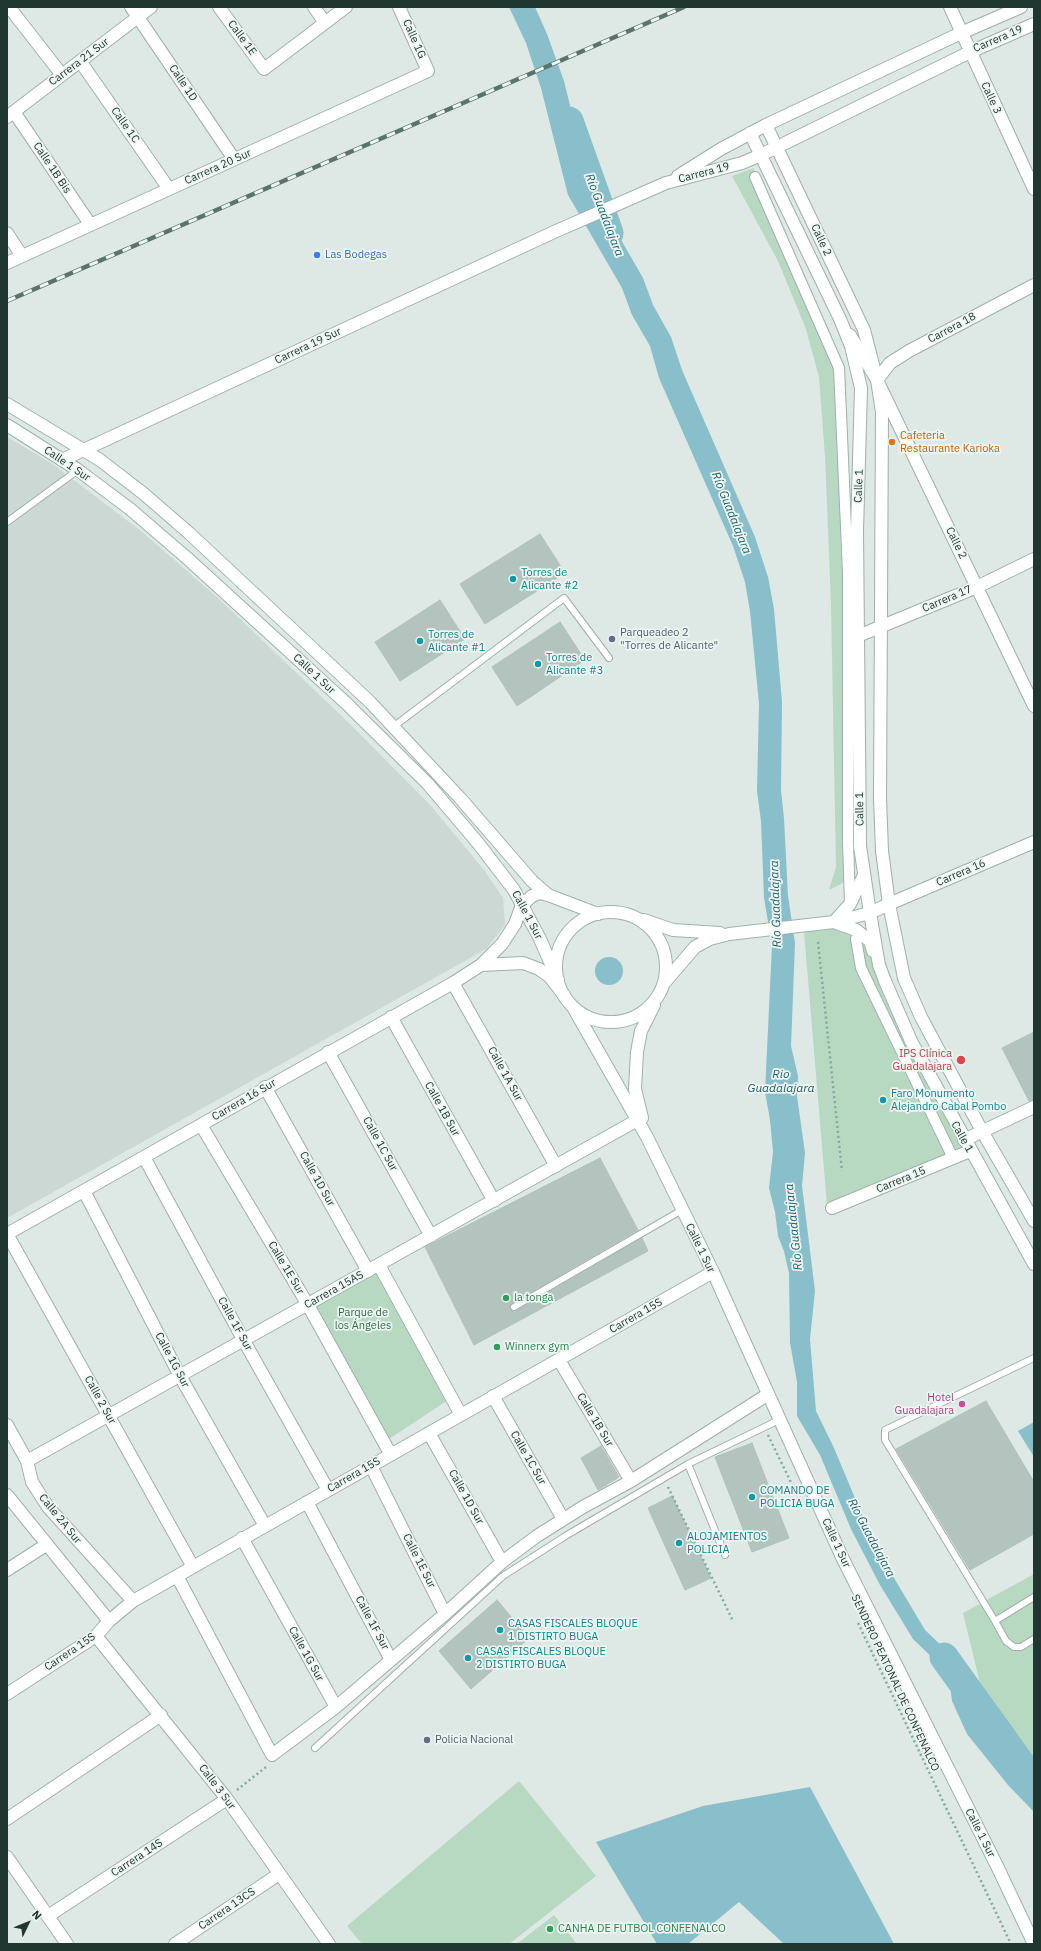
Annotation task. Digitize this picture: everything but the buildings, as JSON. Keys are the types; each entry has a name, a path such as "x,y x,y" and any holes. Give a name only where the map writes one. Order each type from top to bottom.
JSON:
{"street":[{"path":"8,7 62,75"},
{"name":"Calle 1D","path":"131,7 234,159"},
{"name":"Carrera 21 Sur","path":"10,115 151,7"},
{"name":"Calle 1E","path":"219,7 264,69 326,23"},
{"path":"314,7 326,23 346,7"},
{"name":"Calle 1G","path":"400,7 428,71"},
{"name":"Calle 3","path":"950,7 1034,189"},
{"name":"Carrera 19","path":"666,183 766,125 961,33 1021,7"},
{"name":"Carrera 19","path":"666,183 742,163 970,52 1034,24"},
{"name":"Calle 1C","path":"80,61 169,189"},
{"name":"Carrera 20 Sur","path":"7,263 428,71"},
{"name":"Calle 1B Bis","path":"10,115 90,224"},
{"name":"Calle 2","path":"766,125 864,330 877,380"},
{"name":"Calle 2","path":"750,133 840,319 877,380 1034,706"},
{"path":"755,177 839,368 848,573 848,840 850,904"},
{"name":"Carrera 19 Sur","path":"62,460 554,232 666,183"},
{"path":"7,233 22,256"},
{"name":"Carrera 18","path":"877,380 890,363 909,351 1034,285"},
{"name":"Calle 1","path":"840,319 851,346 861,388 857,531 860,846 879,965 911,1041 970,1151 1034,1264"},
{"name":"Calle 1","path":"877,380 882,412 880,798 882,851 889,904 904,978 921,1017 982,1132 1034,1220"},
{"name":"Calle 1 Sur","path":"7,404 100,460 144,494 189,533 370,702 503,845 532,880 548,895 598,914"},
{"name":"Calle 1 Sur","path":"7,425 78,470 130,509 188,558 368,725 428,784 514,890 540,939 558,980"},
{"name":"Carrera 17","path":"858,636 977,587 1034,559"},
{"name":"Carrera 16","path":"729,934 833,922 870,912 1034,842"},
{"path":"864,875 850,904 833,922 856,930 870,941 879,965"},
{"path":"522,905 532,896 539,893 548,895"},
{"name":"Carrera 16 Sur","path":"7,1234 453,983 481,965 492,955 509,935 522,905"},
{"path":"619,912 673,930 729,934 710,939 695,947 665,982 657,999 645,1011 630,1019 615,1022 601,1021 587,1016 573,1007 564,995 558,980 556,966 559,948 568,932 582,920 598,914 619,912"},
{"path":"633,916 656,934 663,948 667,968 665,982"},
{"path":"856,939 861,968 953,1158"},
{"name":"Carrera 16 Sur","path":"481,965 522,963 539,969 549,976 564,995"},
{"name":"Calle 1A Sur","path":"453,983 556,1166"},
{"name":"Calle 1 Sur","path":"640,1119 635,1089 637,1052 641,1032 657,999"},
{"name":"Calle 1 Sur","path":"573,1007 640,1119 647,1137 712,1272 767,1395 845,1562 997,1866 1034,1944"},
{"name":"Calle 1B Sur","path":"391,1017 494,1201"},
{"name":"Calle 1C Sur","path":"328,1052 431,1236"},
{"name":"Calle 1D Sur","path":"266,1087 368,1271"},
{"path":"964,1140 1034,1107"},
{"name":"Carrera 15AS","path":"27,1462 640,1119"},
{"name":"Calle 1E Sur","path":"202,1125 308,1305 391,1454"},
{"name":"Carrera 15","path":"832,1208 970,1151"},
{"name":"Calle 1F Sur","path":"144,1157 244,1341 328,1490"},
{"name":"Calle 1G Sur","path":"84,1192 180,1376 265,1526"},
{"name":"Calle 2 Sur","path":"7,1234 193,1567"},
{"path":"379,1265 461,1415"},
{"name":"Carrera 15S","path":"7,1694 96,1636 109,1621 133,1601 712,1272"},
{"name":"Calle 1B Sur","path":"559,1360 631,1481"},
{"path":"177,1576 271,1759 336,1707 445,1614 502,1562 563,1519 631,1481 767,1395"},
{"name":"Calle 1C Sur","path":"493,1396 563,1519"},
{"name":"Calle 2A Sur","path":"7,1425 27,1462 32,1482 48,1507 133,1601"},
{"name":"Calle 1D Sur","path":"429,1433 502,1562"},
{"name":"Calle 1E Sur","path":"371,1466 445,1614"},
{"path":"7,1495 109,1621"},
{"name":"Calle 1F Sur","path":"307,1502 391,1660"},
{"name":"Calle 1G Sur","path":"242,1538 336,1707"},
{"path":"7,1570 46,1545"},
{"name":"Calle 3 Sur","path":"96,1636 230,1796 279,1874 328,1944"},
{"path":"7,1819 161,1715"},
{"name":"Carrera 14S","path":"48,1916 230,1796"},
{"path":"7,1857 67,1944"},
{"name":"Carrera 13CS","path":"175,1944 279,1874"}],"lane":[{"path":"7,522 78,470"},
{"path":"393,727 564,598 609,658"},
{"path":"514,1307 682,1210"},
{"path":"1034,1358 885,1430 885,1440 995,1620 1006,1641 1014,1647 1021,1647 1034,1639"},
{"path":"315,1748 503,1576 567,1535 688,1464 779,1420"},
{"path":"688,1464 725,1555"},
{"path":"995,1620 1034,1597"}],"path":[{"path":"818,942 842,1170"},
{"path":"765,1430 803,1508"},
{"path":"664,1479 733,1621"},
{"name":"SENDERO PEATONAL DE CONFENALCO","path":"858,1622 1011,1944"},
{"path":"230,1796 271,1759"}],"shaded area":[{"path":"7,437 54,465 141,531 219,599 352,726 431,806 484,870 503,898 505,925 486,949 7,1218"}],"green space":[{"path":"754,168 755,177 826,324 846,384 851,879 829,890 836,867 831,603 825,456 819,377 806,329 778,261 732,176"},
{"path":"837,927 851,934 872,952 969,1148 827,1205 804,932"},
{"name":"Parque de los Ángeles","path":"377,1271 448,1400 389,1439 314,1305"},
{"path":"1034,1574 1034,1785 992,1733 963,1613"},
{"path":"519,1781 596,1876 509,1944 362,1944 347,1926"},
{"name":"CANHA DE FUTBOL CONFENALCO","path":"554,1915 577,1944 518,1943"}],"water":[{"name":"Rio Guadalajara","path":"509,7 535,7 547,34 564,81 590,186 643,278 653,305 671,337 682,370 755,537 768,577 774,609 782,702 781,790 788,896 795,943 791,1046 798,1076 797,1096 805,1153 802,1186 815,1291 810,1339 816,1411 834,1448 865,1522 894,1578 925,1630 948,1652 965,1681 967,1696 980,1725 1034,1791 1034,1812 1008,1785 967,1734 952,1701 950,1685 937,1662 913,1639 880,1585 851,1529 820,1455 797,1416 797,1382 790,1343 789,1273 784,1251 778,1236 775,1212 769,1188 773,1152 770,1120 765,1092 772,945 764,898 761,821 757,791 759,704 750,611 745,582 733,546 659,378 650,346 632,315 622,288 568,195 541,88 526,43"},
{"path":"609,957 619,961 623,971 619,981 609,985 599,981 595,971 599,961"},
{"path":"1034,1422 1034,1457 1018,1431"},
{"path":"810,1787 894,1944 784,1944 739,1902 688,1944 657,1944 596,1842 703,1806"}],"waterway":[{"name":"Río Guadalajara","path":"569,121 609,233"},
{"name":"Río Guadalajara","path":"944,1657 1034,1782"}],"railway":[{"path":"7,301 684,7"}],"place":[{"name":"Las Bodegas","path":"317,255"},
{"name":"Cafeteria Restaurante Karioka","path":"892,442"},
{"name":"Torres de Alicante #2","path":"513,579"},
{"name":"Parqueadeo 2 \"Torres de Alicante\"","path":"612,639"},
{"name":"Torres de Alicante #1","path":"420,641"},
{"name":"Torres de Alicante #3","path":"538,664"},
{"name":"IPS Clínica Guadalajara","path":"961,1060"},
{"name":"Faro Monumento Alejandro Cabal Pombo","path":"883,1100"},
{"name":"la tonga","path":"506,1298"},
{"name":"Winnerx gym","path":"497,1347"},
{"name":"Hotel Guadalajara","path":"962,1404"},
{"name":"COMANDO DE POLICIA BUGA","path":"752,1497"},
{"name":"ALOJAMIENTOS POLICIA","path":"679,1543"},
{"name":"CASAS FISCALES BLOQUE 1 DISTIRTO BUGA","path":"500,1630"},
{"name":"CASAS FISCALES BLOQUE 2 DISTIRTO BUGA","path":"468,1658"},
{"name":"Policia Nacional","path":"427,1740"},
{"name":"CANHA DE FUTBOL CONFENALCO","path":"550,1929"}]}
